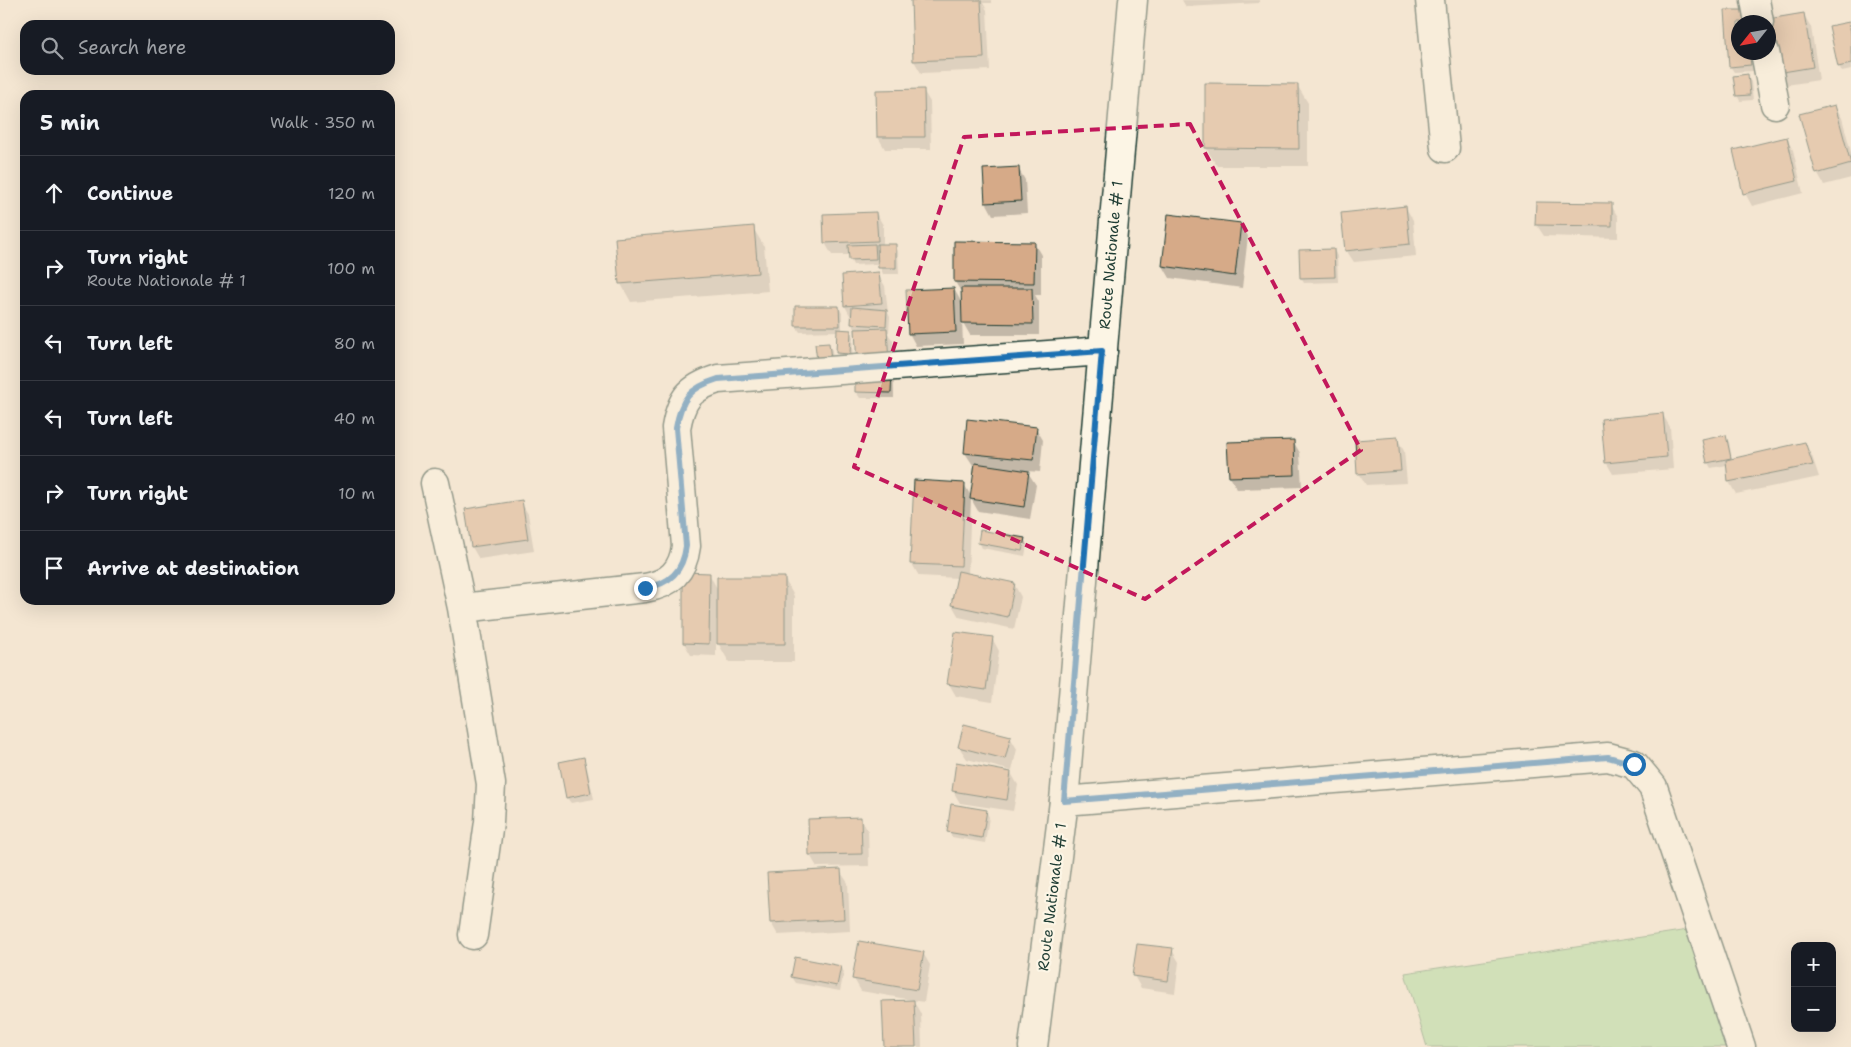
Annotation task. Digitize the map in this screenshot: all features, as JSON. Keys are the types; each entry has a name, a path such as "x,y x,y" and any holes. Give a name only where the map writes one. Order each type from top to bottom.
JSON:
{"street":[{"name":"Route Nationale # 1","path":"1033,1047 1064,801 1132,0"},
{"path":"1430,0 1446,148"},
{"path":"1755,0 1758,15"},
{"path":"1767,60 1775,104"},
{"path":"462,608 645,588 660,585 674,575 684,560 686,546 676,428 679,410 688,396 702,384 718,379 1102,351"},
{"path":"435,484 462,608 491,784 489,822 473,935"},
{"path":"1064,801 1608,757 1634,764 1653,787 1741,1047"}],"highlighted area":[{"path":"1190,124 1361,450 1145,599 854,467 964,137"}],"green space":[{"path":"1688,930 1726,1047 1427,1047 1405,973"}],"building":[{"path":"911,0 981,0 984,58 913,61"},
{"path":"1725,10 1742,10 1743,15 1731,15 1731,60 1750,60 1751,65 1729,67"},
{"path":"1804,13 1813,67 1777,73 1775,60 1776,18"},
{"path":"1849,22 1851,64 1838,67 1829,26"},
{"path":"1748,74 1750,95 1736,96 1733,76"},
{"path":"1205,83 1298,84 1299,149 1205,148"},
{"path":"924,89 925,137 877,137 876,90"},
{"path":"1835,105 1851,164 1816,174 1799,114"},
{"path":"1787,137 1797,181 1743,194 1733,150"},
{"path":"1019,167 1021,201 985,203 983,169"},
{"path":"1536,202 1612,203 1612,226 1535,225"},
{"path":"1406,206 1410,244 1345,251 1341,213"},
{"path":"876,212 878,241 824,243 823,214"},
{"path":"1168,214 1241,223 1235,276 1162,266"},
{"path":"754,226 758,273 619,284 615,238"},
{"path":"954,241 1035,242 1034,283 954,282"},
{"path":"875,244 876,259 849,260 848,245"},
{"path":"877,244 896,244 896,268 878,268"},
{"path":"1334,249 1335,277 1300,278 1299,250"},
{"path":"879,272 882,303 844,306 842,275"},
{"path":"954,288 956,332 908,334 906,290"},
{"path":"961,288 1032,288 1033,324 962,323"},
{"path":"795,306 839,306 840,326 795,326"},
{"path":"852,307 887,310 886,326 851,324"},
{"path":"887,328 889,365 857,366 855,329"},
{"path":"837,329 851,330 850,354 836,353"},
{"path":"829,343 832,368 818,369 815,344"},
{"path":"855,371 892,372 891,393 855,392"},
{"path":"1663,413 1667,457 1605,463 1601,419"},
{"path":"967,419 1037,427 1033,460 964,453"},
{"path":"1726,435 1731,458 1707,463 1702,440"},
{"path":"1398,437 1401,471 1357,474 1355,440"},
{"path":"1294,440 1295,475 1229,477 1227,442"},
{"path":"1805,442 1813,465 1728,482 1726,460"},
{"path":"975,463 1029,471 1024,507 970,499"},
{"path":"914,480 965,483 961,566 910,564"},
{"path":"522,500 528,539 471,547 465,509"},
{"path":"980,530 1025,538 1022,551 978,543"},
{"path":"958,571 1015,583 1008,617 951,605"},
{"path":"683,572 710,573 709,644 683,643"},
{"path":"717,577 785,577 785,644 717,644"},
{"path":"955,632 993,637 986,690 947,684"},
{"path":"964,724 1011,736 1005,759 958,747"},
{"path":"584,757 591,793 566,798 559,762"},
{"path":"956,762 1011,772 1007,800 952,791"},
{"path":"951,804 987,810 982,838 947,832"},
{"path":"861,817 862,854 809,855 808,819"},
{"path":"841,869 844,919 770,923 767,873"},
{"path":"859,941 924,952 917,990 852,979"},
{"path":"1137,944 1173,948 1168,981 1132,976"},
{"path":"795,957 841,966 837,986 791,977"},
{"path":"914,1000 916,1047 884,1047 882,1001"}],"route":[{"path":"645,588 660,585 674,575 684,560 686,546 676,428 679,410 688,396 702,384 718,379 1102,351 1064,801 1608,757 1634,764"}]}
